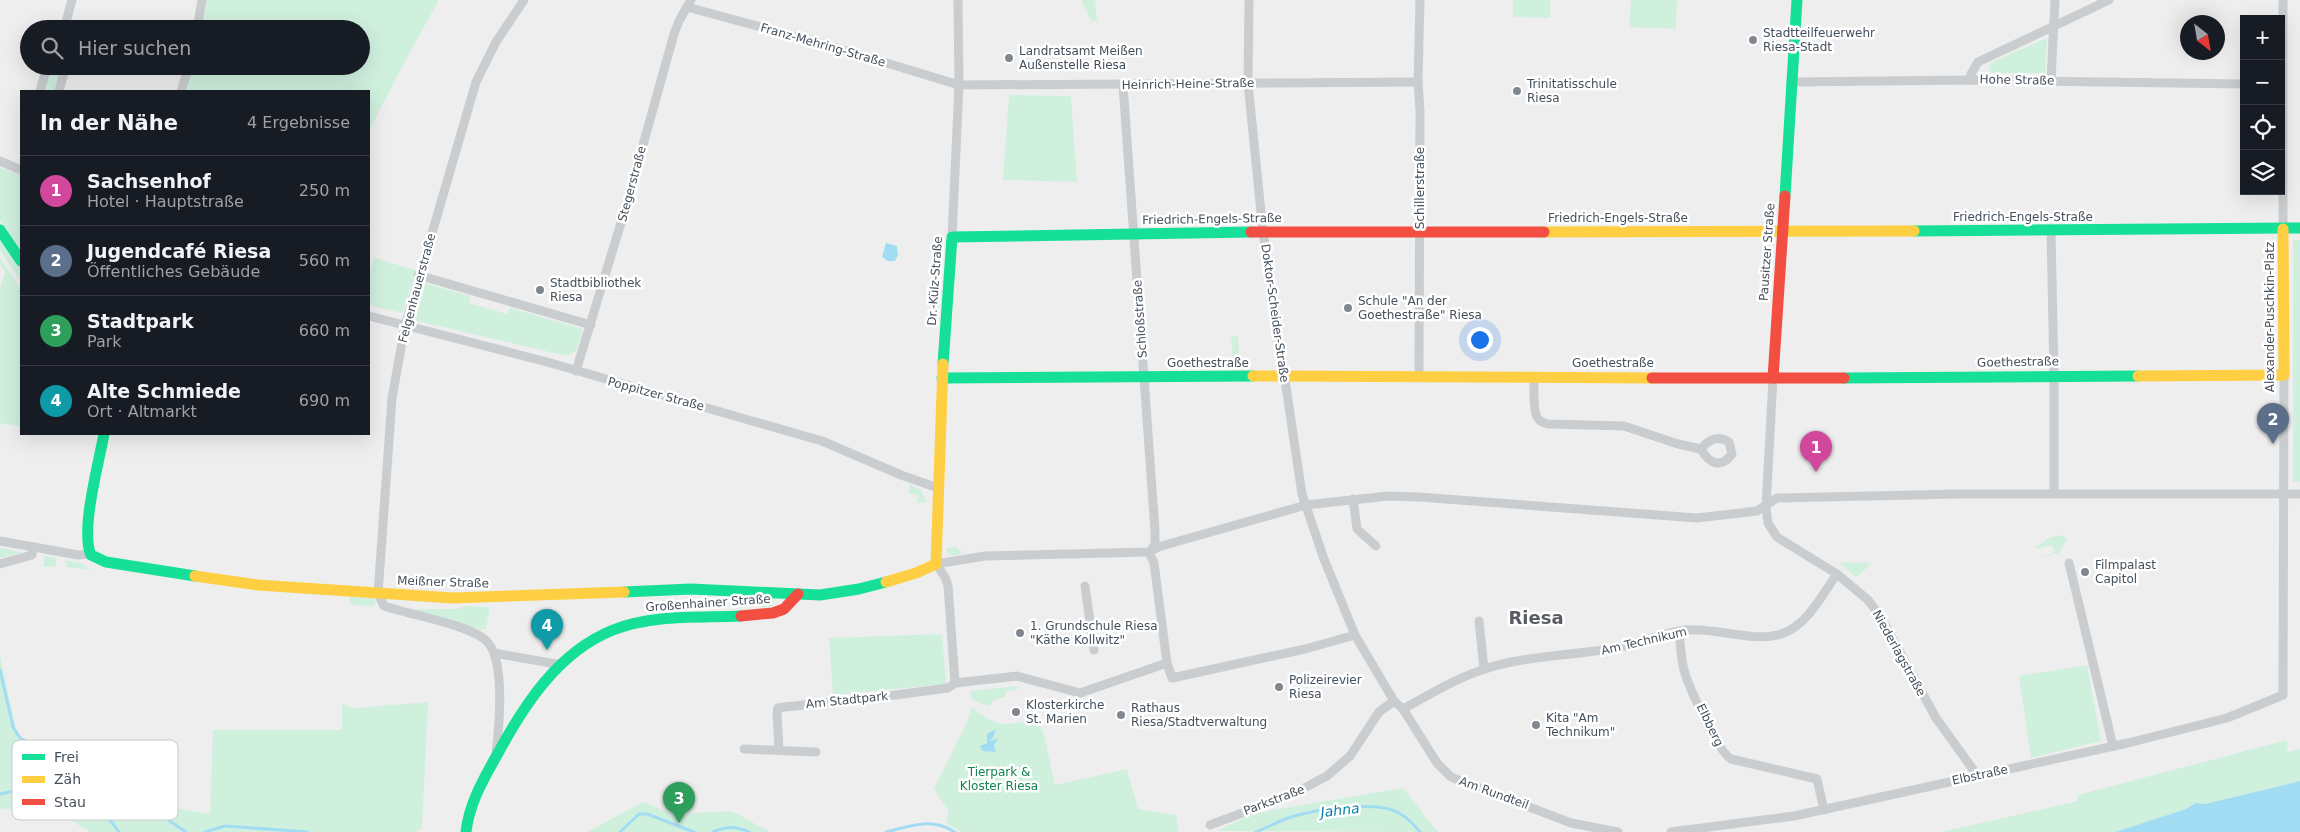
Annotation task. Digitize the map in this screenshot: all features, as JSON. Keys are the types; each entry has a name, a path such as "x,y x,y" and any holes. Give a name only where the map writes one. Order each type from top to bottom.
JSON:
{"main road":[{"name":"Pausitzer Straße","path":"1773,378 1797,0"},
{"name":"Alexander-Puschkin-Platz","path":"2284,375 2283,229 2300,228"},
{"name":"Friedrich-Engels-Straße","path":"952,237 1264,232 1782,232 2283,229"},
{"path":"0,230 20,260"},
{"name":"Dr.-Külz-Straße","path":"936,564 942,378 952,237"},
{"name":"Goethestraße","path":"942,378 1419,376 1773,378 2284,375"},
{"path":"91,554 88,537 104,435"},
{"name":"Meißner Straße","path":"91,554 96,559 106,562 235,582 378,594 453,598 721,589 798,594"},
{"path":"798,594 820,595 859,589 908,575 936,564"},
{"name":"Großenhainer Straße","path":"466,832 470,808 495,758 535,693 562,665 601,634 626,625 653,621 773,614 784,609 798,594"}],"street":[{"path":"66,20 72,0"},
{"path":"199,20 202,0"},
{"name":"Felgenhauerstraße","path":"378,594 392,398 405,326 418,275 476,82 496,42 524,0"},
{"name":"Dr.-Külz-Straße","path":"952,237 959,85 958,0"},
{"name":"Doktor-Scheider-Straße","path":"1250,0 1248,83 1264,232 1293,442 1306,505"},
{"name":"Schillerstraße","path":"1419,376 1420,111 1418,82 1420,0"},
{"path":"2051,80 2055,0"},
{"path":"1971,80 1971,74 1978,62 2109,0"},
{"path":"2282,60 2283,0"},
{"name":"Franz-Mehring-Straße","path":"689,3 959,85"},
{"name":"Stegerstraße","path":"576,371 592,325 674,34 689,3"},
{"path":"40,90 44,75"},
{"path":"59,90 63,75"},
{"path":"181,90 185,75"},
{"name":"Hohe Straße","path":"1791,82 2051,80 2240,84"},
{"name":"Heinrich-Heine-Straße","path":"959,85 1418,82"},
{"name":"Schloßstraße","path":"1123,85 1155,531 1154,544 1149,552"},
{"path":"2282,105 2283,229"},
{"path":"0,161 20,170"},
{"path":"2051,231 2054,493"},
{"path":"418,275 592,325"},
{"name":"Poppitzer Straße","path":"370,316 576,371 822,441 901,475 938,488"},
{"name":"Alexander-Puschkin-Platz","path":"2283,696 2282,494 2284,375"},
{"path":"1534,377 1537,418 1542,422 1548,424 1624,426 1678,444 1701,449"},
{"name":"Pausitzer Straße","path":"1766,506 1773,378"},
{"path":"1167,663 1080,693 1017,676 955,683 948,586 945,577 936,564 986,556 1149,552 1158,547 1306,505 1388,496 1696,518 1758,511 1777,498 2054,493 2300,494"},
{"path":"1353,499 1357,529 1376,546"},
{"path":"1306,505 1324,559 1355,635 1394,701 1403,709 1484,669 1479,621"},
{"name":"Niederlagstraße","path":"1766,506 1768,523 1776,537 1837,574 1875,608 1936,718 1977,775"},
{"path":"0,541 78,555 91,554"},
{"path":"0,564 32,555 34,548"},
{"path":"1149,552 1154,563 1167,663 1172,678 1305,649 1355,635"},
{"path":"2069,563 2113,746"},
{"name":"Am Technikum","path":"1484,669 1618,648 1679,631 1708,630 1759,636 1781,634 1792,629 1803,620 1837,574"},
{"path":"1085,586 1094,650"},
{"path":"378,594 384,606 470,631 484,638 494,651 500,690 500,720 495,758"},
{"name":"Elbberg","path":"1679,631 1683,668 1705,718 1725,755 1731,759 1817,779 1824,810"},
{"path":"494,651 562,665"},
{"name":"Am Stadtpark","path":"779,750 778,708 948,688 955,683"},
{"name":"Elbstraße","path":"1671,832 1783,818 2113,746 2227,718 2283,696"},
{"name":"Parkstraße","path":"1210,825 1293,794 1322,779 1350,756 1379,712 1394,701"},
{"name":"Am Rundteil","path":"1403,709 1437,763 1451,777 1571,823 1618,832"},
{"path":"744,748 816,752"}],"green space":[{"path":"207,0 439,0 370,129 370,90 186,90 190,75 370,75 370,20 204,20"},
{"path":"1081,0 1095,0 1097,21 1091,21"},
{"path":"1513,0 1550,0 1550,18 1513,17"},
{"path":"1631,0 1677,0 1676,29 1629,27"},
{"path":"2047,38 2045,73 1993,73 1989,69 1990,63"},
{"path":"47,75 60,75 55,90 43,90"},
{"path":"1009,95 1071,96 1077,182 1003,180"},
{"path":"0,167 20,176 20,250 0,220"},
{"path":"0,237 20,267 20,280 0,250"},
{"path":"2293,240 2300,240 2300,482 2293,482"},
{"path":"374,257 416,271 402,313 370,305 370,271"},
{"path":"0,258 20,288 20,427 2,423 0,427 0,289 5,272 0,264"},
{"path":"424,283 471,296 469,303 507,314 510,308 583,329 577,350 567,356 413,320"},
{"path":"1257,332 1238,336 1240,371 1234,370 1231,337"},
{"path":"910,484 921,490 926,502 917,503 919,495 908,493"},
{"path":"2061,535 2067,539 2059,553 2036,558 2052,553 2055,550 2051,545 2037,549 2036,547 2050,537"},
{"path":"957,547 963,553 952,556 947,552 946,548"},
{"path":"0,548 21,552 21,553 0,558"},
{"path":"45,556 56,558 56,566 43,567"},
{"path":"65,560 81,563 91,570 67,567"},
{"path":"1839,563 1872,563 1858,576 1855,576"},
{"path":"350,596 371,597 376,601 373,607 349,604"},
{"path":"762,597 775,598 772,607 762,608"},
{"path":"464,606 490,607 486,628 482,630 411,609 457,609"},
{"path":"942,634 946,684 833,695 829,638"},
{"path":"0,655 17,734 25,740 12,740 12,810 0,808"},
{"path":"2087,665 2101,741 2031,758 2019,676"},
{"path":"1017,686 1017,690 1006,691 1006,697 994,700 988,706 972,700 970,691"},
{"path":"428,702 422,829 415,832 90,832 70,820 178,820 178,808 210,814 213,730 342,730 342,704 355,708"},
{"name":"Tierpark & Kloster Riesa","path":"972,707 989,719 1003,724 1038,719 1043,730 1055,785 1127,769 1138,809 1176,815 1179,832 961,832 946,823 949,812 934,789 967,722"},
{"path":"2287,740 2288,752 2300,749 2300,781 2205,804 2196,803 2186,809 2115,832 1941,832 2078,801 2078,795"},
{"path":"1403,788 1438,832 1216,831 1256,813"},
{"path":"643,802 673,814 732,811 770,832 587,832"}],"water":[{"path":"886,243 897,246 898,255 895,261 888,261 882,257"},
{"path":"996,729 993,738 989,741 998,739 994,745 996,752 983,751 980,746 987,743 987,734"},
{"path":"2300,781 2300,832 2115,832 2186,809 2196,803 2205,804"}],"waterway":[{"path":"0,670 13,727 20,738 24,740"},
{"name":"Jahna","path":"0,794 12,791"},
{"name":"Jahna","path":"1256,832 1299,815 1327,809 1359,807 1387,808 1397,812 1407,818 1420,832"},
{"name":"Jahna","path":"620,832 639,814 647,814 694,832"},
{"name":"Jahna","path":"110,820 119,832"},
{"path":"168,820 186,832"},
{"name":"Jahna","path":"886,832 921,824 938,825 955,832"},
{"path":"205,832 225,826 307,832"},
{"name":"Jahna","path":"713,832 731,828 749,832"}],"traffic: fast":[{"path":"1785,196 1797,0"},
{"path":"1914,231 2300,228"},
{"path":"0,230 20,260"},
{"path":"943,364 952,237 1251,232"},
{"path":"942,378 1253,376"},
{"path":"1844,378 2138,376"},
{"path":"104,435 89,514 88,544 91,555 106,562 195,576"},
{"path":"624,592 691,589 820,595 859,589 886,582"},
{"path":"466,832 477,792 507,736 544,682 575,652 613,630 644,621 741,616"}],"traffic: slow":[{"path":"2138,376 2284,375 2283,229"},
{"path":"1544,232 1914,231"},
{"path":"886,582 916,573 936,564 943,364"},
{"path":"1253,376 1652,378"},
{"path":"195,576 258,585 453,598 624,592"}],"traffic: jam":[{"path":"1773,378 1785,196"},
{"path":"1251,232 1544,232"},
{"path":"1652,378 1844,378"},
{"path":"741,616 773,613 784,609 798,594"}],"place":[{"name":"Stadtteilfeuerwehr Riesa-Stadt","path":"1753,40"},
{"name":"Landratsamt Meißen Außenstelle Riesa","path":"1009,58"},
{"name":"Trinitatisschule Riesa","path":"1517,91"},
{"name":"Stadtbibliothek Riesa","path":"540,290"},
{"name":"Schule \"An der Goethestraße\" Riesa","path":"1348,308"},
{"name":"Jugendcafé Riesa","path":"2273,444"},
{"name":"Sachsenhof","path":"1816,472"},
{"name":"Filmpalast Capitol","path":"2085,572"},
{"name":"1. Grundschule Riesa \"Käthe Kollwitz\"","path":"1020,633"},
{"name":"Alte Schmiede","path":"547,650"},
{"name":"Polizeirevier Riesa","path":"1279,687"},
{"name":"Klosterkirche St. Marien","path":"1016,712"},
{"name":"Rathaus Riesa/Stadtverwaltung","path":"1121,715"},
{"name":"Kita \"Am Technikum\"","path":"1536,725"},
{"name":"Stadtpark","path":"679,823"}],"district":[{"name":"Riesa","path":"1536,618"}]}
